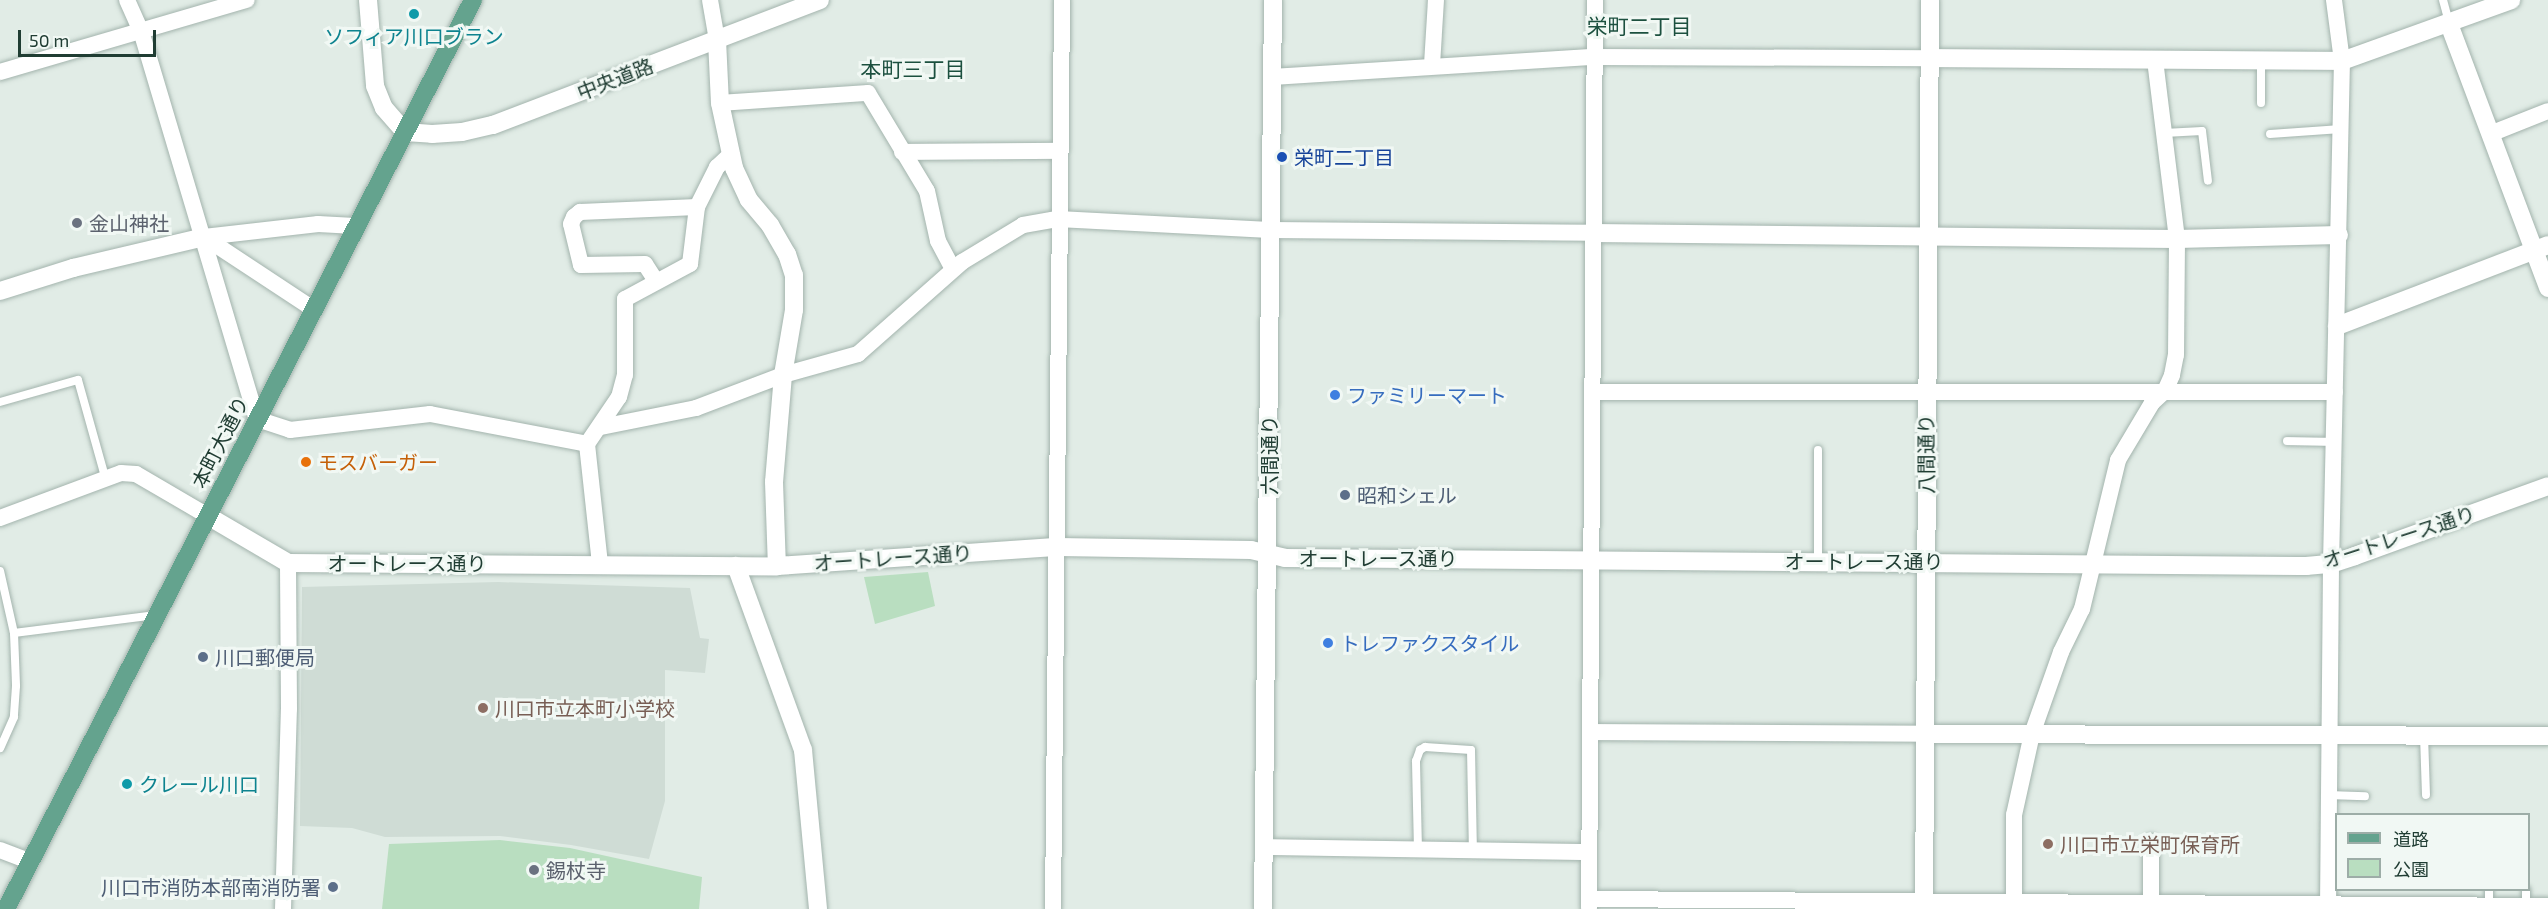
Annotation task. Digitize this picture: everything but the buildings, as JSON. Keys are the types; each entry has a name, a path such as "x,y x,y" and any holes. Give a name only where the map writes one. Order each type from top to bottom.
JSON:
{"main road":[{"name":"本町大通り","path":"8,908 355,226 473,0"}],"street":[{"path":"127,0 141,31 171,139 204,237 257,419 290,430 430,414 587,444"},
{"path":"0,72 247,0"},
{"path":"368,0 375,86 384,108 405,132"},
{"path":"710,0 717,39 720,103 731,154 749,200 770,225 787,254 794,275 794,310 783,375 774,482 777,566"},
{"name":"中央道路","path":"405,132 462,132 493,125 820,0"},
{"path":"1053,909 1058,547 1058,219 1062,0"},
{"name":"六間通り","path":"1263,909 1273,0"},
{"path":"1432,65 1436,0"},
{"path":"1594,0 1589,904 2079,905 2151,902 2185,906 2328,907 2489,897 2526,898 2548,906"},
{"name":"八間通り","path":"1924,904 1930,0"},
{"path":"2328,907 2331,564 2343,61 2334,0"},
{"path":"1272,77 1432,65 1594,57 2343,61 2511,0"},
{"path":"2449,24 2490,134 2541,248 2548,288"},
{"path":"2014,904 2014,815 2032,734 2061,652 2082,609 2091,563 2118,460 2152,403 2165,391 2172,375 2176,355 2177,239 2155,59"},
{"path":"720,103 868,93 927,191 938,241 953,269"},
{"path":"2490,134 2548,111"},
{"path":"902,152 1059,151"},
{"path":"600,564 587,444 618,397 625,375 626,299 690,264 697,207 717,167 731,154"},
{"path":"656,281 645,264 581,265 571,224 574,217 580,212 697,207"},
{"path":"600,427 696,408 783,375 858,354 953,269 1023,225 1058,219 1270,230 2177,239 2339,235"},
{"path":"0,291 73,268 204,237 318,224 355,226"},
{"path":"204,237 313,309"},
{"path":"2337,326 2541,248"},
{"path":"1592,392 2335,392"},
{"path":"0,518 105,477 121,473 136,474 288,563 289,709 283,909"},
{"name":"オートレース通り","path":"288,563 777,566 1058,547 1251,550 1285,558 2306,566 2331,564 2548,486"},
{"path":"736,566 803,750 818,909"},
{"path":"1590,732 2548,736"},
{"path":"2151,842 2151,902"},
{"path":"1264,847 1589,852"},
{"path":"0,850 31,862"}],"lane":[{"path":"2443,0 2449,24"},
{"path":"2261,60 2261,103"},
{"path":"2270,134 2341,129"},
{"path":"2164,133 2202,131 2208,182"},
{"path":"0,402 78,380 105,477"},
{"path":"2287,441 2334,442"},
{"path":"1818,450 1818,561"},
{"path":"0,571 14,633 16,686 14,717 0,748"},
{"path":"14,633 157,615"},
{"path":"2424,735 2426,795"},
{"path":"1419,851 1416,761 1420,750 1425,747 1471,750 1473,851"},
{"path":"2328,795 2365,796"}],"shaded area":[{"name":"川口市立本町小学校","path":"498,582 690,588 700,638 709,639 705,673 665,670 665,801 649,859 571,845 500,836 385,837 352,828 300,826 302,587"}],"green space":[{"path":"928,572 935,606 875,624 864,577"},
{"name":"錫杖寺","path":"500,840 570,848 702,877 699,909 382,909 389,844"}],"place":[{"name":"ソフィア川口ブラン","path":"414,14"},
{"name":"栄町二丁目","path":"1282,157"},
{"name":"金山神社","path":"77,223"},
{"name":"ファミリーマート","path":"1335,395"},
{"name":"モスバーガー","path":"306,462"},
{"name":"昭和シェル","path":"1345,495"},
{"name":"トレファクスタイル","path":"1328,643"},
{"name":"川口郵便局","path":"203,657"},
{"name":"川口市立本町小学校","path":"483,708"},
{"name":"クレール川口","path":"127,784"},
{"name":"川口市立栄町保育所","path":"2048,844"},
{"name":"錫杖寺","path":"534,870"},
{"name":"川口市消防本部南消防署","path":"333,887"}],"district":[{"name":"栄町二丁目","path":"1639,26"},
{"name":"本町三丁目","path":"913,69"}]}
